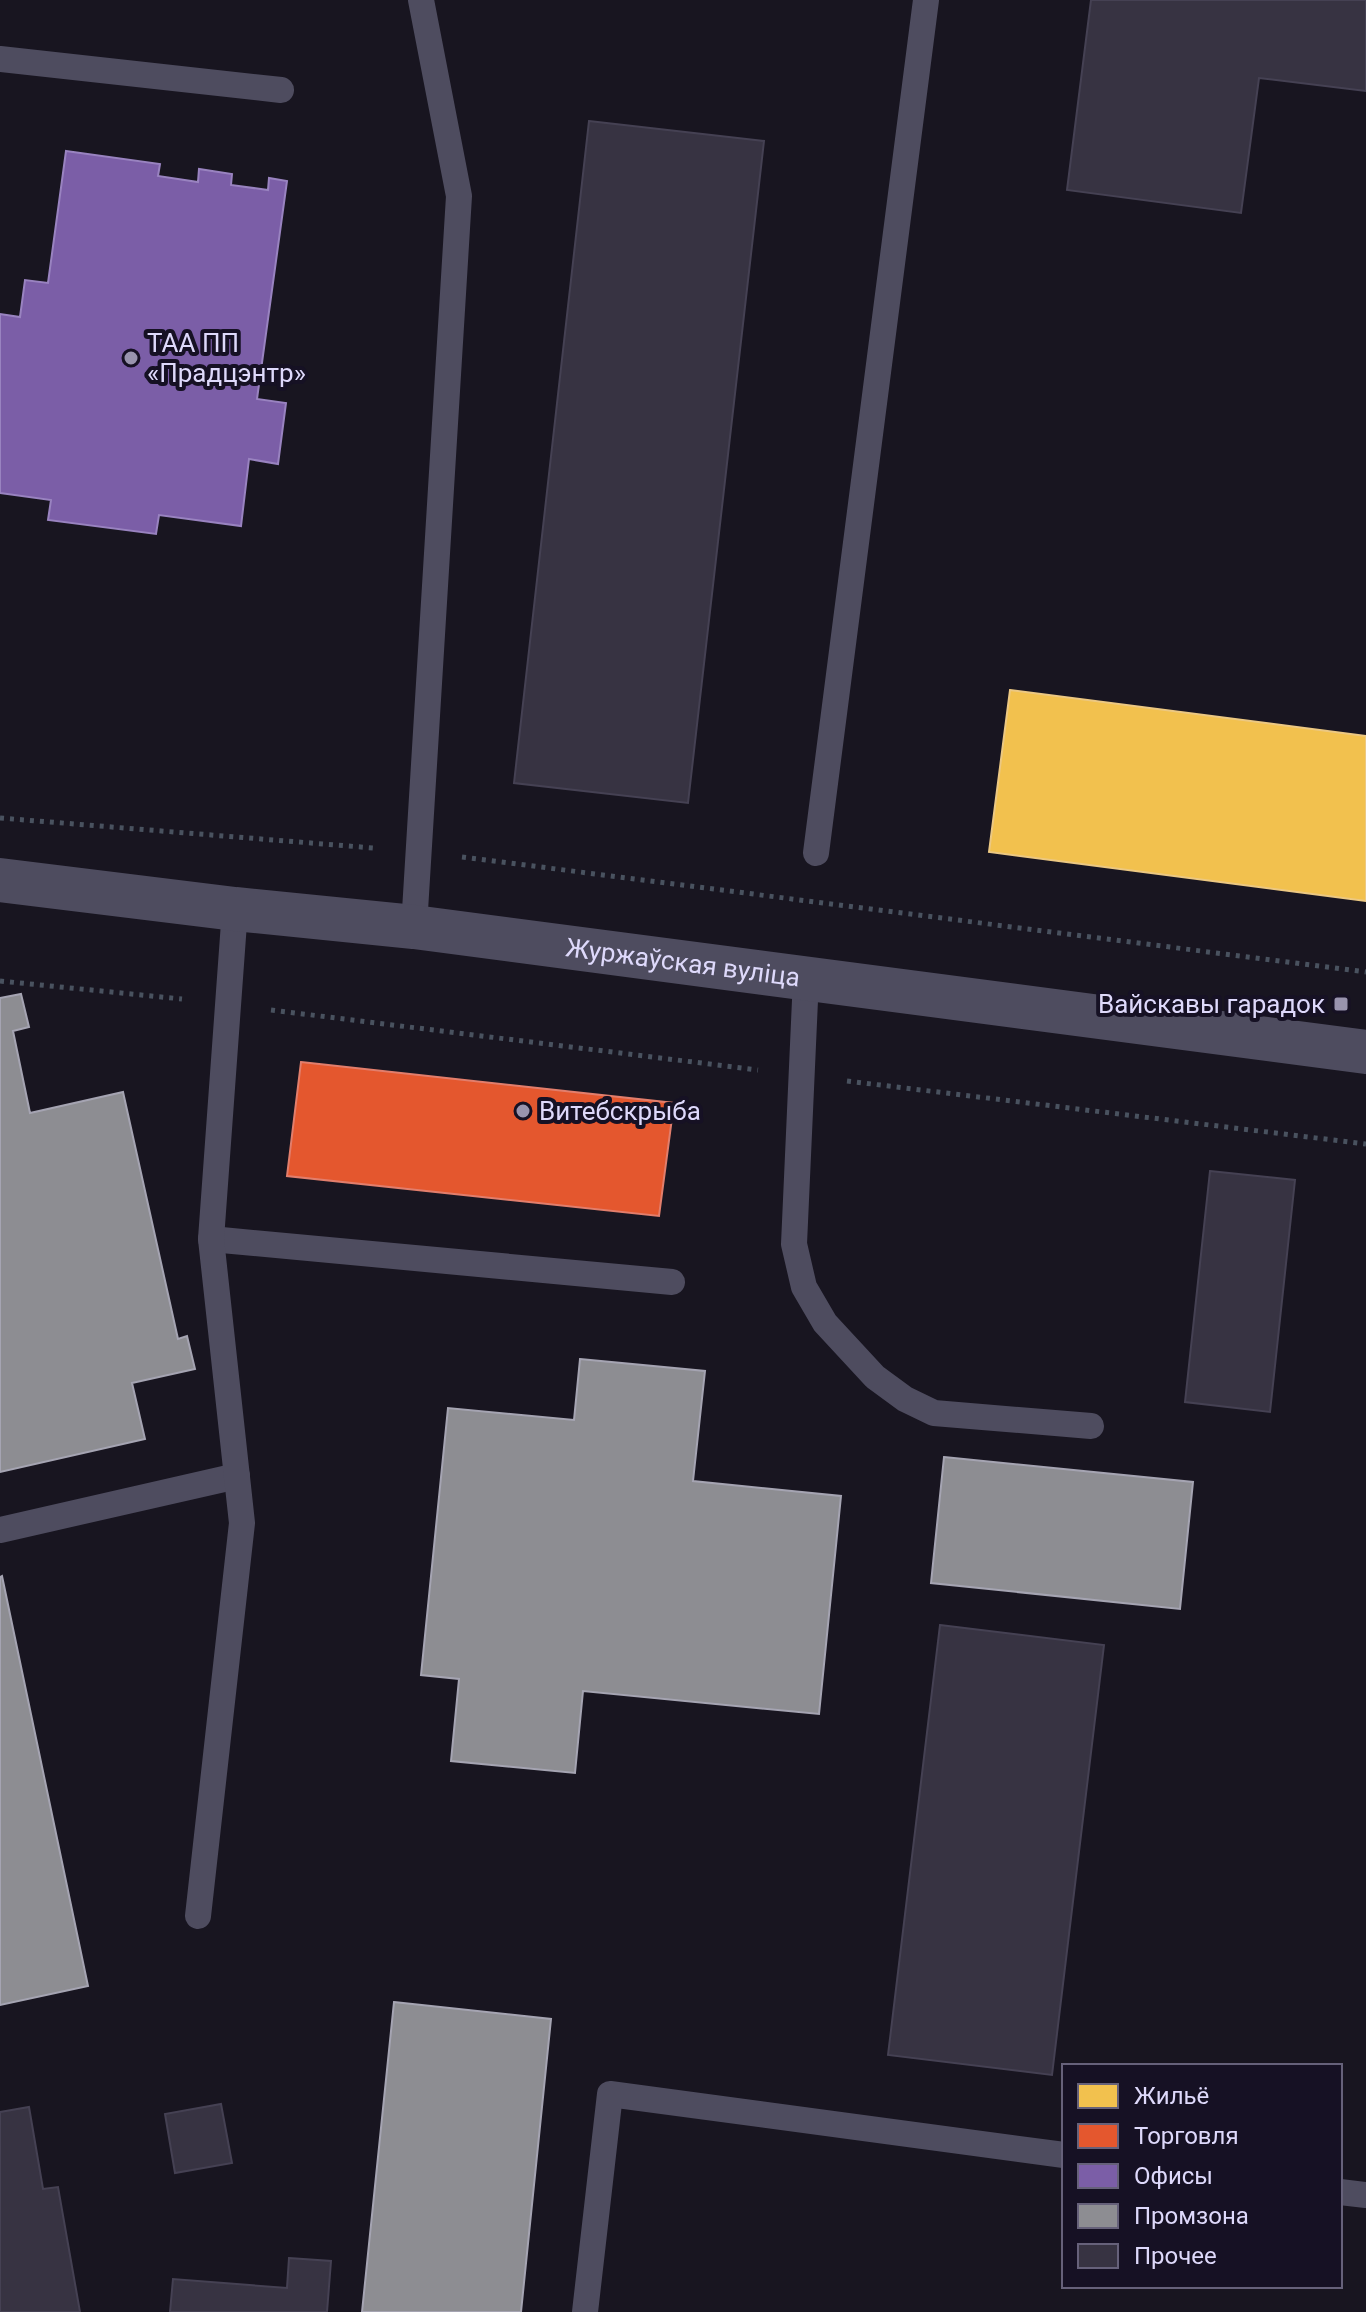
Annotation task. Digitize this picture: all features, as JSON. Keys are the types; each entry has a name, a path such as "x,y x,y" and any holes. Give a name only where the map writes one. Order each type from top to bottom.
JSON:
{"street":[{"name":"Журжаўская вуліца","path":"0,880 414,927 1366,1052"}],"lane":[{"path":"414,927 459,196 421,0"},
{"path":"816,853 926,0"},
{"path":"0,59 281,90"},
{"path":"198,1916 242,1523 211,1239 235,909"},
{"path":"806,978 794,1244 804,1287 825,1323 875,1377 905,1399 934,1413 1091,1426"},
{"path":"211,1239 672,1282"},
{"path":"0,1530 237,1476"},
{"path":"585,2312 610,2094 1062,2155"},
{"path":"1342,2192 1366,2195"}],"path":[{"path":"0,818 419,851 1366,972"},
{"path":"0,981 228,1004 1366,1144"}],"building: Жильё":[{"path":"1010,690 1366,736 1366,901 989,852"}],"building: Торговля":[{"path":"301,1062 674,1103 659,1216 287,1176"}],"building: Офисы":[{"name":"ТАА ПП «Прадцэнтр»","path":"66,151 160,164 158,176 198,182 199,169 232,174 231,185 268,190 269,178 287,181 257,399 286,403 278,464 249,459 241,526 159,515 156,534 48,520 51,500 0,493 0,314 20,317 25,280 48,283"}],"building: Промзона":[{"path":"21,994 29,1027 13,1031 30,1113 123,1092 178,1339 187,1336 195,1369 132,1383 145,1439 0,1472 0,998"},
{"path":"580,1359 705,1371 693,1481 841,1496 819,1714 583,1691 575,1773 451,1761 459,1679 421,1675 448,1408 574,1420"},
{"path":"944,1457 1193,1482 1180,1609 931,1583"},
{"path":"0,1577 88,1986 0,2005"},
{"path":"394,2002 551,2019 521,2312 362,2312"}],"building: Прочее":[{"path":"1091,0 1366,0 1366,91 1259,78 1241,213 1067,190"},
{"path":"589,121 764,141 688,803 514,783"},
{"path":"1210,1171 1295,1180 1270,1412 1185,1402"},
{"path":"940,1625 1104,1645 1052,2075 888,2055"},
{"path":"221,2104 232,2163 175,2173 165,2114"},
{"path":"29,2107 43,2189 58,2187 80,2312 0,2312 0,2112"},
{"path":"289,2258 331,2261 327,2312 170,2312 173,2279 287,2288"}],"place":[{"name":"ТАА ПП «Прадцэнтр»","path":"131,358"},
{"name":"Вайскавы гарадок","path":"1341,1004"},
{"name":"Витебскрыба","path":"523,1111"}]}
